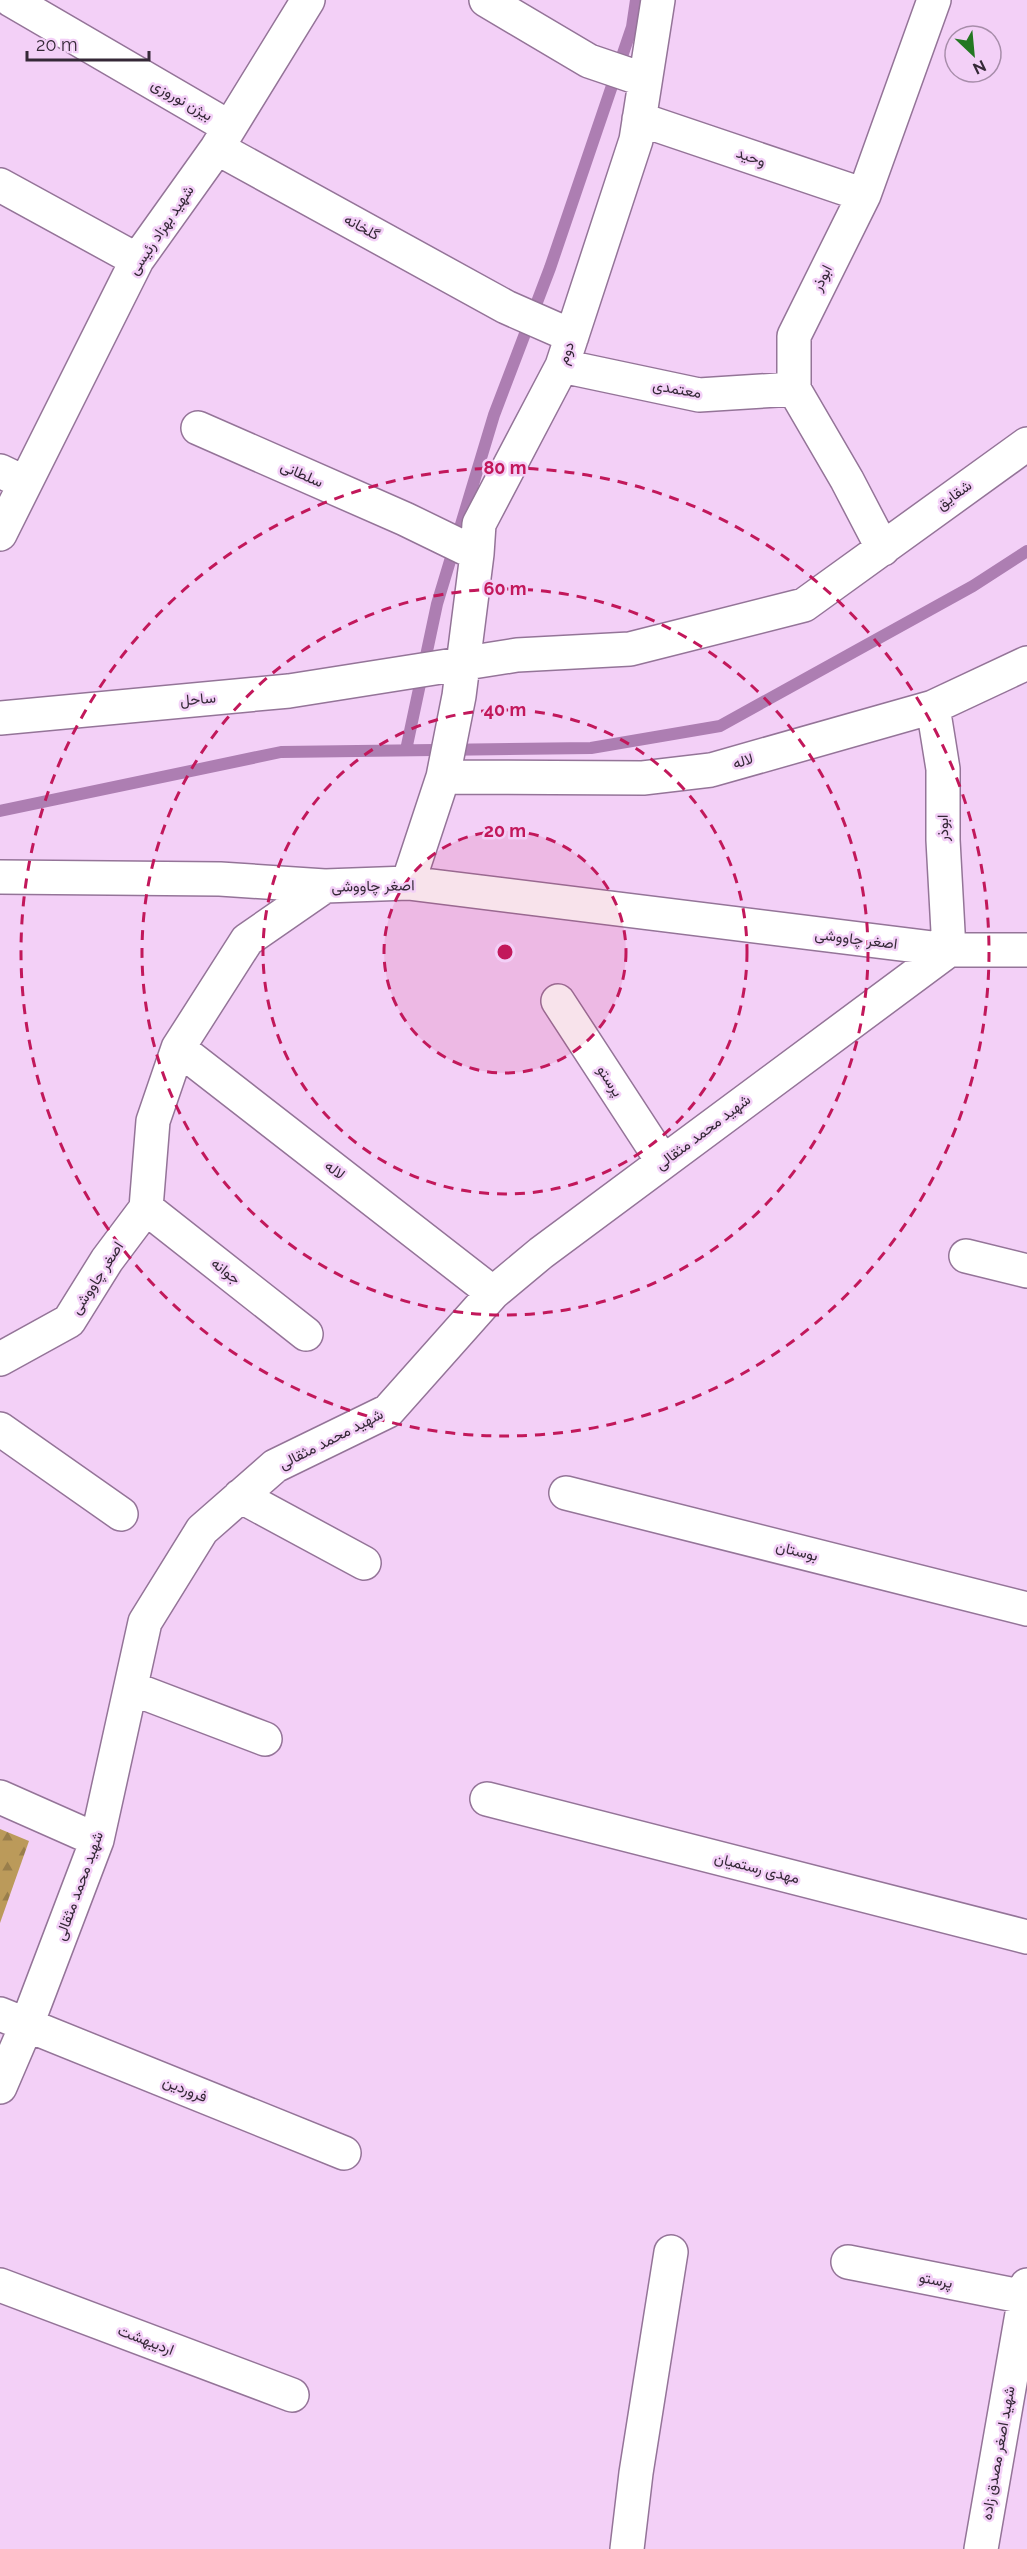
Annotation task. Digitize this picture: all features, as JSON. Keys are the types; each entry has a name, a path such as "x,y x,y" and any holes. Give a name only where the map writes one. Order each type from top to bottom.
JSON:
{"street":[{"name":"بیژن نوروزی","path":"11,0 223,138"},
{"name":"شهید بهزاد رئیسی","path":"0,534 12,477 137,260 223,138 308,0"},
{"path":"486,0 589,61 645,80"},
{"name":"دوم","path":"408,883 443,777 459,696 453,665 477,554 479,524 567,351 636,140 658,0"},
{"name":"ابوذر","path":"794,389 794,336 864,195 934,0"},
{"name":"وحید","path":"639,119 864,195"},
{"name":"گلخانه","path":"223,138 506,307 567,351"},
{"path":"0,185 137,260"},
{"name":"معتمدی","path":"567,351 699,395 794,389"},
{"path":"453,665 517,655 630,649 804,605 883,549 847,480 794,389"},
{"name":"سلطانی","path":"198,428 405,519 477,554"},
{"name":"شقایق","path":"883,549 954,494 1027,444"},
{"name":"لاله","path":"443,777 643,778 711,770 933,707 1027,663"},
{"name":"ساحل","path":"0,718 289,691 453,665"},
{"name":"ابوذر","path":"933,707 943,770 943,840 949,950"},
{"path":"0,877 220,879 325,886"},
{"name":"اصغر چاووشی","path":"0,1359 69,1321 106,1260 146,1208 153,1121 178,1048 247,940 325,886 408,883 949,950 1027,950"},
{"name":"شهید محمد مثقالی","path":"0,2087 14,2019 98,1840 145,1622 202,1530 275,1466 388,1411 493,1293 541,1253 949,950"},
{"name":"پرستو","path":"558,1001 663,1162"},
{"name":"لاله","path":"178,1048 493,1293"},
{"name":"جوانه","path":"146,1208 306,1334"},
{"path":"966,1256 1027,1271"},
{"path":"0,1429 121,1514"},
{"name":"بوستان","path":"566,1493 1027,1610"},
{"path":"240,1497 364,1563"},
{"path":"131,1688 265,1739"},
{"path":"0,1797 98,1840"},
{"name":"مهدی رستمیان","path":"487,1799 1027,1937"},
{"name":"فروردین","path":"14,2019 344,2153"},
{"path":"627,2549 636,2473 671,2252"},
{"name":"پرستو","path":"848,2262 1026,2291"},
{"name":"اردیبهشت","path":"0,2285 292,2395"},
{"name":"شهید اصغر مصدق زاده","path":"981,2549 1026,2291"}],"green space":[{"path":"0,1829 29,1841 0,1923"}],"waterway":[{"path":"406,750 437,604 494,415 550,268 632,27 636,0"},
{"path":"0,811 281,752 591,748 720,726 973,586 1027,551"}]}
